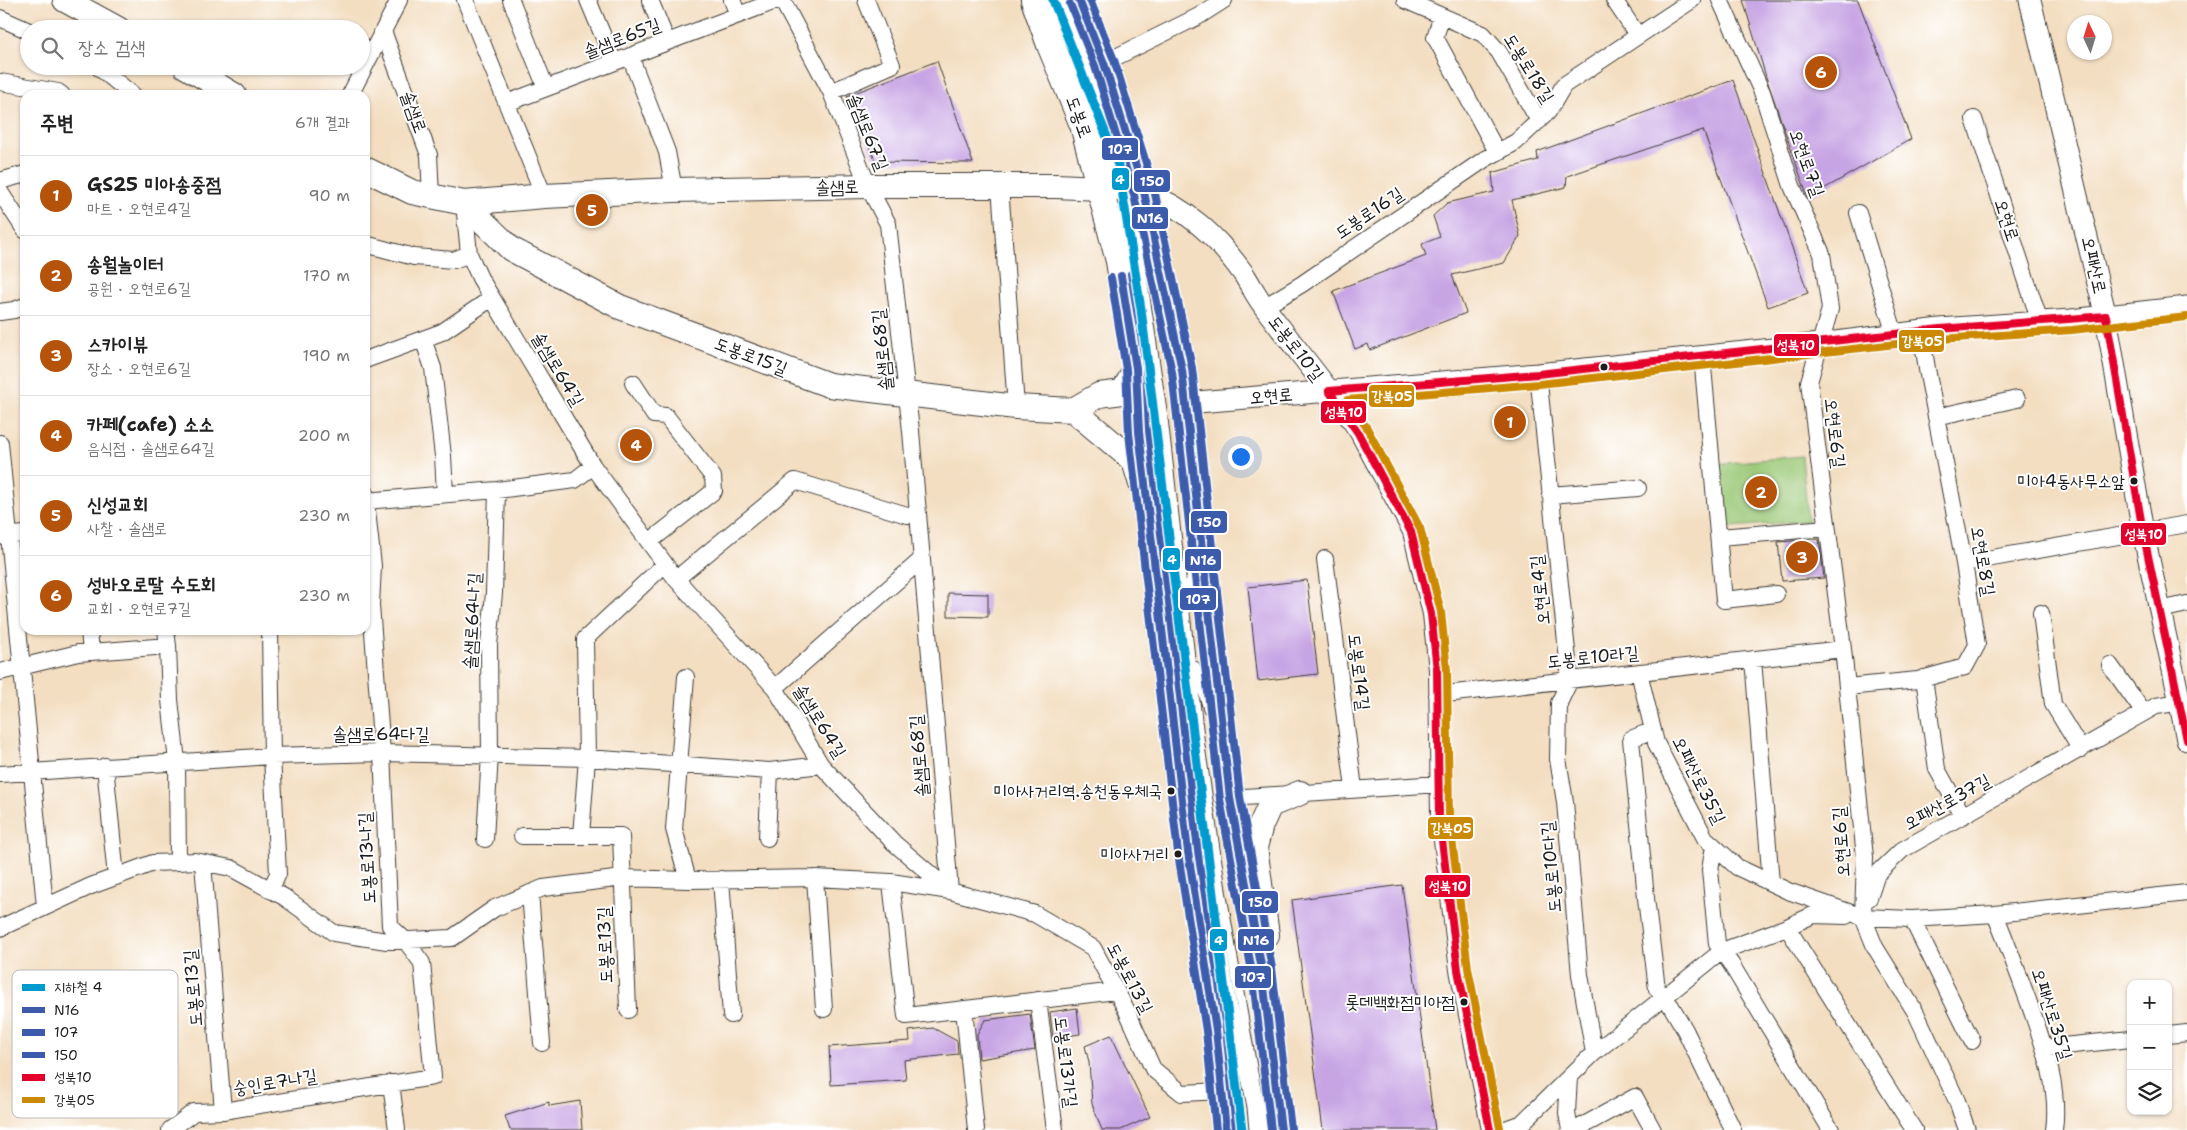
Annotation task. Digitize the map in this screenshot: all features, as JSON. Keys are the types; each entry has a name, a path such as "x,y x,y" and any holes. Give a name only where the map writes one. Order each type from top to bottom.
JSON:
{"main road":[{"path":"65,0 102,20"},
{"name":"도봉로","path":"1034,0 1050,46 1083,125 1121,190 1177,342 1230,798 1262,970 1281,1130"},
{"name":"도봉로","path":"1079,0 1104,64 1121,190 1119,261 1136,368 1138,399 1156,502 1154,564 1188,852 1216,1030 1226,1130"},
{"path":"200,75 226,90"},
{"name":"솔샘로","path":"370,171 412,192 464,203 544,196 674,190 868,186 1000,186 1121,190"},
{"name":"도봉로15길","path":"464,203 511,248 620,307 829,385 1016,407 1073,410"},
{"path":"1136,368 1123,392 1099,395 1073,410 1134,461 1156,502"},
{"path":"1274,1059 1272,973 1256,847 1261,825 1270,805 1300,793"}],"street":[{"path":"370,56 399,0"},
{"path":"466,0 544,196"},
{"path":"511,0 546,88"},
{"path":"588,0 614,62"},
{"path":"650,0 667,42"},
{"path":"732,0 738,15"},
{"name":"솔샘로65길","path":"507,103 778,0"},
{"name":"솔샘로67길","path":"782,0 831,92 868,186"},
{"name":"솔샘로67길","path":"831,92 892,65 866,0"},
{"path":"1195,0 1199,16"},
{"path":"1104,64 1199,16 1224,0"},
{"name":"도봉로18길","path":"1405,0 1483,34 1499,52 1539,121"},
{"path":"1614,0 1638,36"},
{"name":"도봉로16길","path":"1264,307 1302,284 1497,152 1516,142 1548,112 1564,85 1692,0"},
{"name":"오현로7길","path":"1720,0 1762,92 1792,186 1822,254 1830,309 1819,344"},
{"name":"오패산로","path":"2030,0 2106,316 2143,532 2160,610 2184,702 2187,740"},
{"path":"1442,16 1435,36 1497,152"},
{"path":"0,18 20,27"},
{"name":"솔샘로","path":"383,31 430,155 431,196"},
{"path":"630,56 668,152 674,190"},
{"path":"107,75 124,90"},
{"path":"353,90 360,75"},
{"path":"0,82 46,90"},
{"name":"오현로","path":"1974,119 2040,322"},
{"path":"0,181 20,175"},
{"name":"솔샘로68길","path":"868,186 888,224 918,514 950,890"},
{"path":"1000,186 1016,407"},
{"name":"도봉로10길","path":"1121,190 1159,198 1182,211 1203,227 1221,245 1264,307 1329,391 1358,433 1411,532 1431,614 1437,695 1439,816 1458,970 1490,1130"},
{"path":"0,192 20,222"},
{"name":"솔샘로64길","path":"464,203 469,254 492,298 593,466 676,579 775,688 821,765 894,844 950,890"},
{"path":"1858,213 1895,335"},
{"path":"370,245 414,257 454,260 469,254"},
{"path":"370,358 442,332 492,298"},
{"name":"오현로","path":"1185,403 1538,374 1922,331 2040,322 2187,307"},
{"path":"0,312 20,308"},
{"name":"오현로8길","path":"1847,686 1924,678 1966,667 1977,644 1922,331"},
{"path":"423,339 433,368 444,456 445,494"},
{"name":"오현로6길","path":"1819,344 1809,382 1843,650 1865,857 1863,917 1875,947 1916,1014 1957,1101 1967,1130"},
{"path":"1702,356 1724,600 1776,594"},
{"name":"오현로4길","path":"1538,374 1570,680"},
{"path":"633,383 654,415 666,416 713,476 714,491 649,542"},
{"path":"1936,417 2017,399"},
{"path":"0,443 12,535 22,667 46,906"},
{"path":"370,498 497,490 575,480 593,466"},
{"path":"676,579 795,481 907,515 918,514"},
{"path":"1550,495 1638,488"},
{"name":"솔샘로64나길","path":"490,754 489,645 494,593 497,490"},
{"path":"1964,563 2187,524"},
{"path":"1719,537 1827,528"},
{"name":"도봉로13나길","path":"370,540 373,566 370,580"},
{"path":"775,688 922,559"},
{"name":"도봉로14길","path":"1325,559 1354,789"},
{"path":"581,836 587,758 585,639 665,564"},
{"name":"도봉로13나길","path":"370,591 382,753 390,926 405,940 422,963 433,1077 391,1083"},
{"path":"2160,610 2187,604"},
{"path":"2041,612 2053,704 2081,750"},
{"path":"90,635 91,652"},
{"path":"270,635 272,756 278,874 270,890"},
{"path":"0,672 78,653 167,638 170,700 177,762 178,862"},
{"name":"도봉로10라길","path":"1437,695 1843,650"},
{"path":"1753,660 1771,883"},
{"path":"2110,666 2144,713"},
{"name":"오패산로35길","path":"1639,672 1656,743 1705,838 1737,867 1771,883 1863,917 1912,919 1995,914 2187,893"},
{"path":"686,677 674,829 688,880"},
{"path":"1924,678 1937,768 1963,816"},
{"name":"도봉로10다길","path":"1570,680 1558,703 1558,759 1565,802 1580,975 1594,1053"},
{"name":"오패산로37길","path":"1863,917 1877,874 1902,850 2156,706 2184,702"},
{"path":"1653,730 1631,739 1646,898 1657,989 1685,1030 1733,1130"},
{"name":"솔샘로64다길","path":"0,774 272,756 382,753 490,754 587,758 770,771 821,765"},
{"path":"485,839 490,754"},
{"path":"105,766 116,877"},
{"path":"767,838 770,771"},
{"path":"1230,798 1439,784"},
{"name":"도봉로13길","path":"522,836 621,836 628,1010"},
{"path":"1714,846 1710,870 1717,944 1831,1130"},
{"name":"도봉로13길","path":"0,928 46,906 153,863 203,863 231,868 270,890 334,933 387,941 452,938 495,908 542,888 623,878 688,880 815,878 891,882 950,890 1036,914 1093,948 1116,991 1153,1069 1182,1093 1222,1090"},
{"name":"도봉로13길","path":"203,863 223,1111"},
{"path":"815,878 824,1009"},
{"path":"721,879 731,1016"},
{"name":"도봉로13가길","path":"891,882 906,1016 1116,991"},
{"path":"530,893 542,1043"},
{"name":"오패산로35길","path":"1995,914 2049,1062 2056,1112 2054,1130"},
{"path":"1503,1130 1522,1123 1594,1053 1722,951 1787,927 1813,915 1863,917"},
{"path":"1912,919 1972,1041"},
{"path":"1787,927 1914,1130"},
{"name":"도봉로13가길","path":"1038,1000 1055,1130"},
{"path":"964,1009 976,1130"},
{"path":"2172,1035 2187,1034"},
{"path":"2044,1048 2127,1039"},
{"path":"1569,1078 1567,1113 1570,1130"},
{"path":"391,1083 397,1130"},
{"name":"숭인로7나길","path":"172,1130 194,1112 223,1111 391,1083"},
{"path":"1575,1130 1635,1097 1653,1130"}],"lane":[{"path":"1053,0 1067,35 1103,147 1121,190 1131,261 1142,316 1159,456 1156,502 1203,840 1252,1107 1254,1130"},
{"path":"1062,0 1121,190 1163,418 1200,746 1220,880 1263,1130"},
{"path":"1138,399 1159,456"},
{"path":"1185,613 1198,527"},
{"path":"1189,649 1227,769"}],"green space":[{"path":"1802,456 1808,521 1719,528 1715,464"}],"building":[{"path":"1743,0 1858,0 1911,139 1808,198 1766,77"},
{"path":"937,61 973,163 876,162 847,96"},
{"path":"1733,80 1808,293 1768,307 1703,130 1567,176 1566,187 1512,200 1520,236 1504,263 1452,275 1466,313 1370,350 1368,344 1355,349 1333,291 1426,256 1422,244 1440,237 1433,216 1447,203 1494,192 1492,173 1538,160 1537,152"},
{"path":"1819,539 1824,578 1782,581 1778,542"},
{"path":"1307,580 1318,674 1258,681 1248,587"},
{"path":"948,593 988,594 988,617 948,616"},
{"path":"1402,885 1435,1130 1323,1130 1292,900"},
{"path":"1077,1008 1080,1034 1053,1038 1050,1012"},
{"path":"1030,1014 1035,1050 979,1059 977,1034 985,1020"},
{"path":"933,1028 957,1041 958,1054 904,1060 906,1080 831,1085 829,1047 910,1041 909,1031"},
{"path":"1111,1035 1150,1117 1121,1130 1102,1130 1092,1104 1089,1062 1085,1046"},
{"path":"580,1101 582,1130 510,1130 505,1116 549,1102 549,1106"}],"metro line":[{"name":"4","path":"1053,0 1118,165 1141,309 1242,1130"}],"transit line":[{"name":"N16","path":"1079,0 1104,63 1144,192 1182,370 1230,798 1262,970 1281,1130"},
{"name":"150","path":"1090,0 1114,60 1154,189 1192,368 1240,797 1272,968 1291,1129"},
{"name":"107","path":"1070,4 1095,66 1134,195 1172,372 1220,799 1252,972 1271,1130"},
{"name":"150","path":"1131,274 1146,366 1149,431 1198,851 1226,1028 1236,1129"},
{"name":"N16","path":"1121,276 1136,368 1139,432 1188,852 1216,1030 1226,1130"},
{"name":"107","path":"1111,278 1126,369 1129,433 1178,853 1206,1031 1216,1130"},
{"name":"성북10","path":"1490,1130 1458,970 1439,816 1437,670 1431,614 1411,532 1358,433 1329,391 1538,374 1940,329 2106,316 2143,532 2187,740"},
{"name":"강북05","path":"1500,1128 1468,968 1449,815 1447,670 1441,612 1420,528 1367,428 1347,400 1539,384 1941,339 2072,330 2187,317"}],"place":[{"name":"성바오로딸 수도회","path":"1821,72"},
{"name":"신성교회","path":"592,210"},
{"name":"GS25 미아송중점","path":"1510,422"},
{"name":"카페(cafe) 소소","path":"636,445"},
{"name":"미아4동사무소앞","path":"2134,481"},
{"name":"송월놀이터","path":"1761,492"},
{"name":"스카이뷰","path":"1802,557"},
{"name":"미아사거리역.송천동우체국","path":"1171,791"},
{"name":"미아사거리","path":"1178,854"},
{"name":"롯데백화점미아점","path":"1464,1002"}]}
